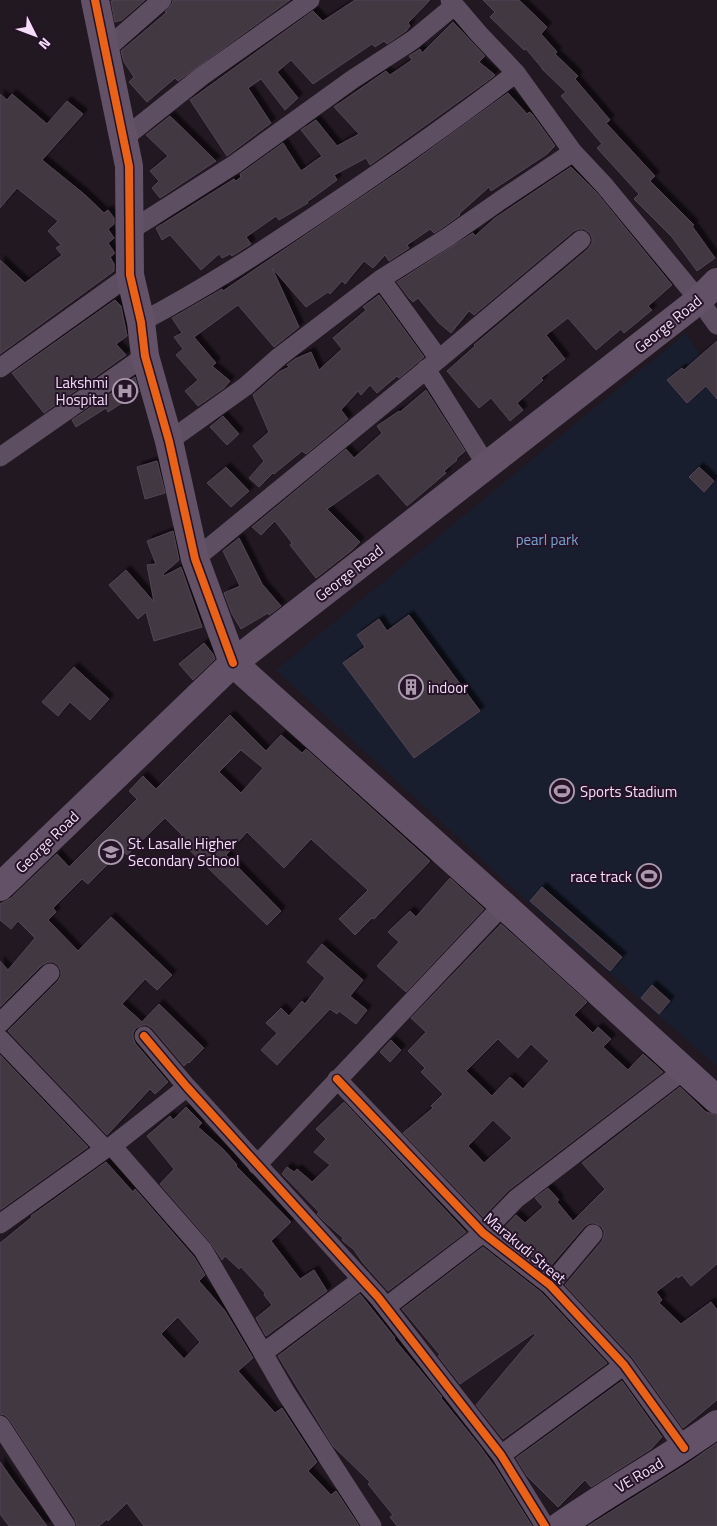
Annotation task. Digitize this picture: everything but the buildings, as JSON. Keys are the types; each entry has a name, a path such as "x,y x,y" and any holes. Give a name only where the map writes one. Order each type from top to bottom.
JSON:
{"main road":[{"path":"95,0 129,166 130,275 141,322 145,356 169,441 195,559 232,663 503,905 717,1100"},
{"name":"George Road","path":"0,887 232,663 487,466 708,291"},
{"name":"VE Road","path":"560,1526 590,1505 684,1448 717,1424"}],"street":[{"path":"105,50 162,0"},
{"path":"124,138 202,76 310,0"},
{"path":"131,230 235,164 413,40 452,3 516,73 573,152 708,291 717,325"},
{"path":"141,322 186,299 292,231 400,159 516,73"},
{"path":"169,441 246,386 279,356 381,280 573,152"},
{"path":"195,559 581,240"},
{"path":"0,368 130,275"},
{"path":"381,280 432,364 487,466"},
{"path":"0,457 145,356"},
{"path":"257,1165 503,905"},
{"path":"0,1023 50,973"},
{"path":"144,1036 187,1087 386,1307 501,1455 545,1526"},
{"path":"0,1039 108,1147 203,1250 286,1393 372,1526"},
{"path":"386,1307 483,1233 516,1200 684,1070"},
{"name":"Marakudi Street","path":"337,1079 483,1233 550,1285 624,1365 684,1448"},
{"path":"0,1224 108,1147 187,1087"},
{"path":"550,1285 593,1234"},
{"path":"263,1353 362,1280"},
{"path":"501,1455 624,1365"},
{"path":"0,1425 66,1526"}],"green space":[{"name":"Sports Stadium","path":"686,333 717,383 717,1066 538,911 276,670"}],"cycle path":[{"path":"95,0 129,166 130,275 141,322 145,356 169,441 195,559 233,663"},
{"path":"144,1036 187,1087 378,1297 501,1455 545,1526"},
{"path":"337,1079 483,1233 550,1285 624,1365 684,1448"}],"place":[{"name":"Lakshmi Hospital","path":"125,391"},
{"name":"indoor","path":"411,687"},
{"name":"Sports Stadium","path":"562,791"},
{"name":"St. Lasalle Higher Secondary School","path":"111,852"},
{"name":"race track","path":"649,876"}],"park label":[{"name":"pearl park","path":"547,539"}]}
